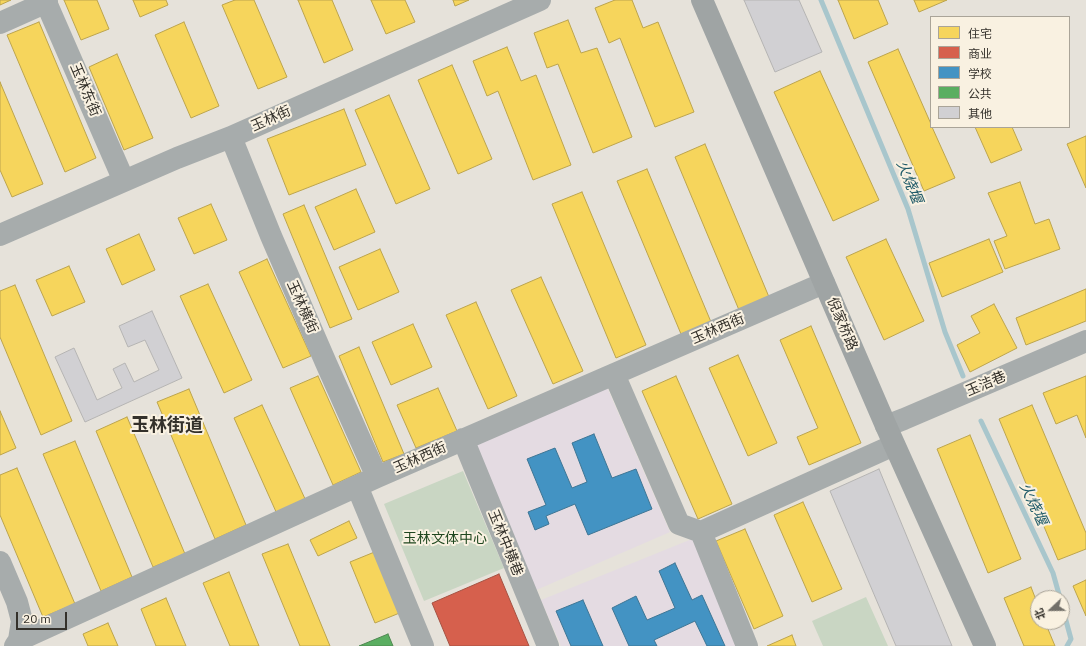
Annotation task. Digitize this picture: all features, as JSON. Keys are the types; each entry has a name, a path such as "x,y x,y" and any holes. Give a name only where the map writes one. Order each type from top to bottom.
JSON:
{"main road":[{"name":"倪家桥路","path":"702,0 894,445 985,646"}],"street":[{"name":"玉林街","path":"0,235 177,158 231,137 540,0"},
{"path":"0,23 46,1"},
{"name":"玉林东街","path":"46,1 124,181"},
{"name":"玉林横街","path":"231,137 268,229 377,477"},
{"name":"玉林西街","path":"17,643 377,477 824,283"},
{"name":"玉洁巷","path":"886,426 1086,341"},
{"path":"614,374 679,524 701,532 894,445"},
{"name":"玉林中横巷","path":"463,439 548,646"},
{"path":"357,486 423,646"},
{"path":"701,532 747,646"},
{"path":"0,562 17,602 22,621 17,643"}],"shaded area":[{"path":"606,385 670,532 534,591 471,444"},
{"path":"692,539 738,646 561,646 541,600"}],"green space":[{"name":"玉林文体中心","path":"463,471 504,568 424,601 384,504"},
{"path":"866,597 888,646 823,646 812,621"}],"building: 住宅":[{"path":"0,0 11,0 0,5"},
{"path":"64,0 97,0 109,29 81,40"},
{"path":"133,0 166,0 168,5 140,17"},
{"path":"235,0 254,0 287,77 258,89 222,5"},
{"path":"298,0 332,0 353,50 324,63"},
{"path":"371,0 405,0 415,22 386,34"},
{"path":"453,0 469,0 455,6"},
{"path":"615,0 632,0 643,28 658,22 694,112 655,127 620,38 609,43 595,8"},
{"path":"838,0 878,0 888,24 854,39"},
{"path":"914,0 947,0 919,12"},
{"path":"568,20 581,53 597,48 632,137 593,153 558,64 547,68 534,33"},
{"path":"39,22 96,158 65,172 7,35"},
{"path":"184,22 219,106 191,118 155,35"},
{"path":"507,47 521,81 536,75 571,165 533,180 498,91 487,96 473,61"},
{"path":"898,49 930,122 930,128 932,128 955,178 924,191 868,62"},
{"path":"117,54 153,138 124,150 89,67"},
{"path":"452,65 492,159 458,174 418,80"},
{"path":"820,71 879,200 833,221 774,92"},
{"path":"0,82 43,184 12,197 0,170"},
{"path":"389,95 430,189 396,204 355,110"},
{"path":"344,109 366,165 289,195 267,139"},
{"path":"975,128 1012,128 1022,150 991,163"},
{"path":"1086,136 1086,188 1067,144"},
{"path":"705,144 769,297 739,310 675,157"},
{"path":"647,169 711,322 681,334 617,181"},
{"path":"1020,182 1035,224 1049,219 1060,249 1005,269 994,241 1007,236 988,193"},
{"path":"356,189 375,232 334,250 315,207"},
{"path":"582,192 646,345 616,358 552,204"},
{"path":"211,204 227,240 194,254 178,218"},
{"path":"304,205 352,319 330,328 283,214"},
{"path":"139,234 155,270 122,285 106,249"},
{"path":"886,239 924,321 884,340 846,257"},
{"path":"989,239 1003,272 942,297 929,263"},
{"path":"380,249 399,292 358,310 339,267"},
{"path":"267,259 311,356 283,368 239,272"},
{"path":"69,266 85,302 52,316 36,280"},
{"path":"541,277 583,371 553,384 511,290"},
{"path":"208,284 252,380 224,393 180,296"},
{"path":"15,285 72,421 41,435 0,337 0,291"},
{"path":"1086,289 1086,321 1026,345 1016,318"},
{"path":"476,302 517,396 488,409 446,315"},
{"path":"994,304 1017,348 970,372 957,345 980,333 971,316"},
{"path":"413,324 432,367 391,385 372,342"},
{"path":"811,326 861,443 809,465 797,437 818,428 780,340"},
{"path":"359,347 404,454 383,462 339,356"},
{"path":"738,355 777,443 748,456 709,368"},
{"path":"318,376 361,472 333,485 290,388"},
{"path":"676,376 732,504 698,519 642,391"},
{"path":"1086,376 1086,438 1077,415 1056,424 1043,393"},
{"path":"438,388 457,431 416,448 397,405"},
{"path":"189,389 246,525 215,539 157,402"},
{"path":"262,405 306,501 277,514 234,418"},
{"path":"1032,405 1086,533 1086,549 1058,560 999,419"},
{"path":"0,411 16,448 0,455"},
{"path":"127,417 185,554 153,567 96,431"},
{"path":"970,435 1021,559 988,573 937,449"},
{"path":"75,441 132,577 101,591 43,454"},
{"path":"17,468 75,604 43,617 0,515 0,475"},
{"path":"803,502 842,589 812,602 774,515"},
{"path":"349,521 357,538 318,556 310,540"},
{"path":"745,529 783,616 754,629 716,541"},
{"path":"288,544 330,646 300,646 262,554"},
{"path":"377,551 402,612 375,623 350,562"},
{"path":"229,572 259,646 230,646 203,583"},
{"path":"1086,580 1086,616 1073,586"},
{"path":"1031,587 1032,590 1030,590 1030,630 1048,630 1055,646 1024,646 1004,598"},
{"path":"166,598 186,646 156,646 141,609"},
{"path":"108,623 118,646 88,646 83,634"},
{"path":"792,635 796,646 767,646"}],"building: 商业":[{"path":"499,574 529,646 450,646 432,603"}],"building: 学校":[{"path":"594,434 612,478 636,469 652,509 588,535 575,504 546,516 549,524 535,530 528,512 546,505 527,459 555,448 572,488 587,482 572,443"},
{"path":"675,563 692,600 702,595 725,646 707,646 695,621 654,640 657,646 629,646 612,608 636,596 647,620 675,608 659,571"},
{"path":"583,600 603,646 571,646 556,611"}],"building: 公共":[{"path":"388,634 393,646 359,646"}],"building: 其他":[{"path":"744,0 799,0 822,52 775,72"},
{"path":"152,311 182,378 85,422 55,357 74,348 97,400 122,388 113,369 125,363 134,382 159,370 145,340 128,347 119,326"},
{"path":"879,469 952,646 896,646 830,491"}],"waterway":[{"name":"火烧堰","path":"821,0 908,209 945,332 963,376"},
{"name":"火烧堰","path":"981,421 1053,573 1058,590"},
{"name":"火烧堰","path":"1067,646 1071,639 1069,630"}],"district":[{"name":"玉林街道","path":"167,426"}]}
